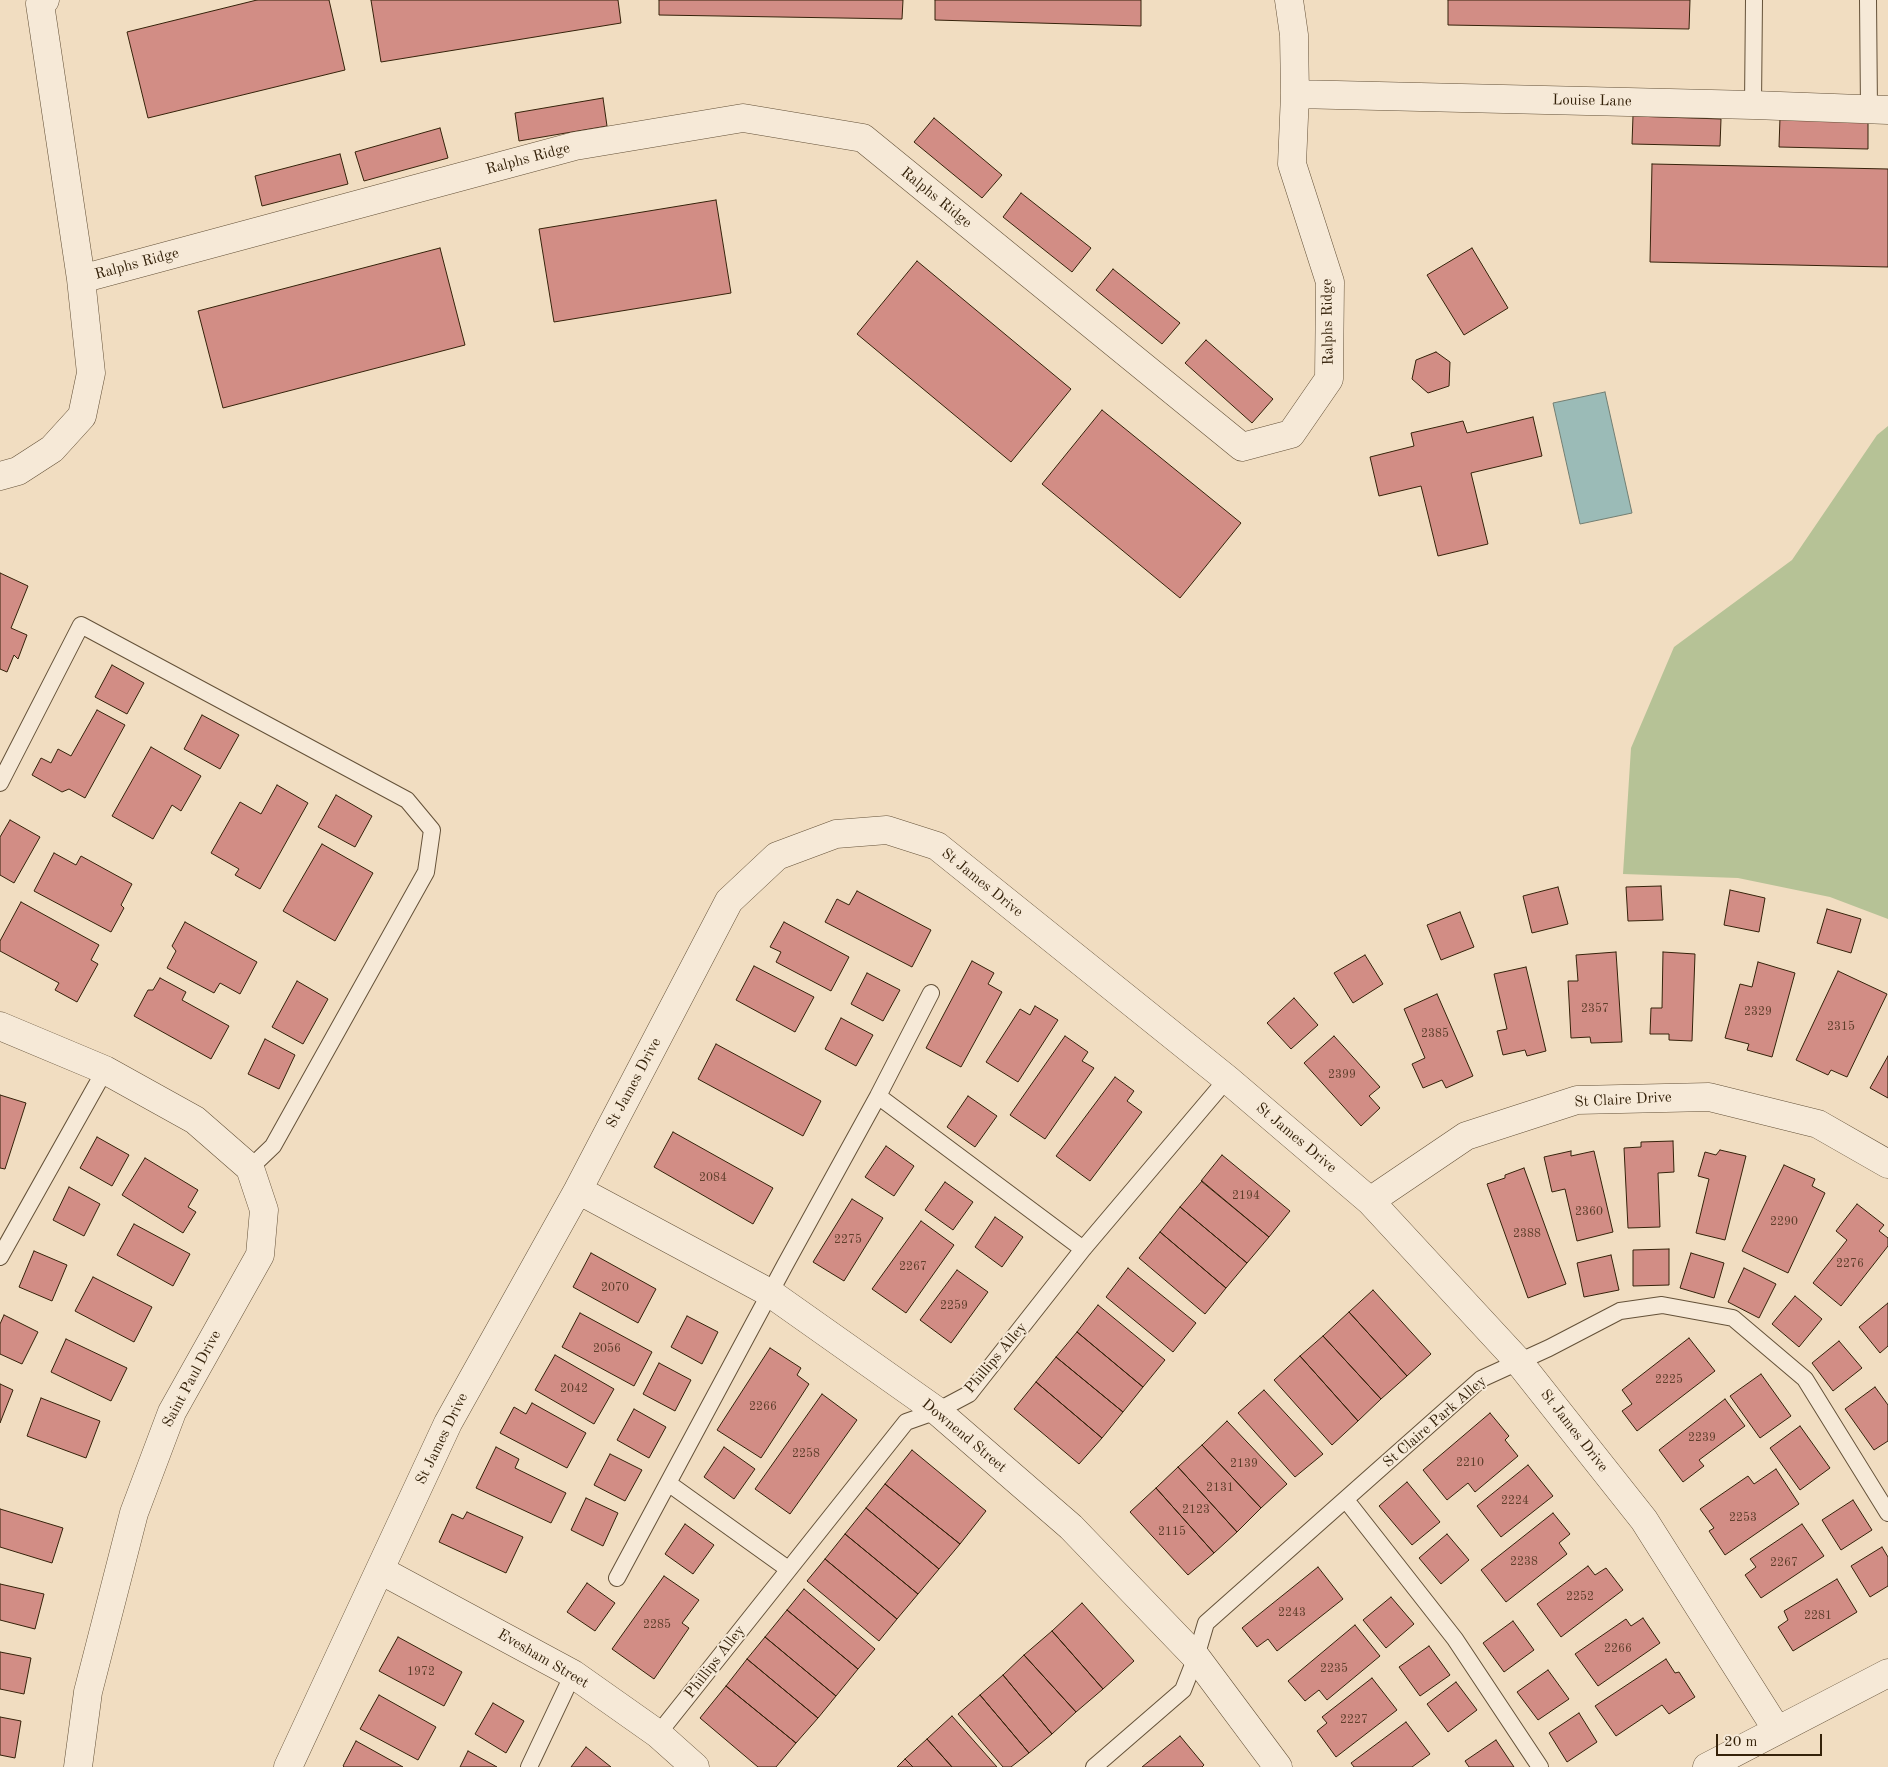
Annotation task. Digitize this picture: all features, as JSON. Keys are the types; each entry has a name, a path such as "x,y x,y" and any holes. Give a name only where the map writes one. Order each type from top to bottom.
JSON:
{"street":[{"name":"Ralphs Ridge","path":"0,476 18,471 52,449 82,416 91,373 80,279 40,4 45,0"},
{"name":"Ralphs Ridge","path":"80,279 575,146 743,118 863,138 1242,447 1291,434 1329,379 1330,282 1292,164 1295,94 1294,35 1290,0"},
{"name":"Louise Lane","path":"1295,94 1753,104 1879,109"},
{"name":"St James Drive","path":"288,1767 448,1423 578,1190 729,901 776,856 836,834 887,830 937,846 1227,1079 1370,1201 1518,1361 1644,1520 1778,1730"},
{"name":"Saint Paul Drive","path":"0,1026 105,1070 196,1120 250,1168 264,1210 260,1255 172,1412 134,1513 88,1692 78,1767"},
{"name":"St Claire Drive","path":"1370,1201 1466,1136 1577,1100 1709,1097 1818,1124 1888,1164"},
{"name":"Downend Street","path":"578,1190 770,1293 937,1411 1071,1528 1196,1657 1278,1767"},
{"name":"Evesham Street","path":"380,1570 573,1674 658,1734 695,1767"},
{"path":"1707,1767 1888,1674"}],"lane":[{"path":"1753,104 1754,0"},
{"path":"1868,0 1879,109"},
{"path":"0,783 81,626 407,800 432,830 426,872 277,1140 250,1168"},
{"path":"617,1578 878,1096 931,993"},
{"path":"0,1257 105,1070"},
{"name":"Phillips Alley","path":"658,1734 906,1422 937,1411 969,1394 1082,1249 1227,1079"},
{"path":"878,1096 1082,1249"},
{"name":"St Claire Park Alley","path":"1094,1767 1183,1690 1196,1657 1206,1623 1481,1379 1548,1348 1620,1311 1662,1305 1733,1318 1805,1379 1888,1513"},
{"path":"668,1483 788,1570"},
{"path":"1346,1500 1455,1639 1540,1767"},
{"path":"529,1767 573,1674"}],"green space":[{"path":"1888,426 1888,919 1830,897 1738,878 1623,874 1631,748 1674,647 1792,560 1877,435"}],"water":[{"path":"1605,392 1632,513 1580,524 1553,403"}],"building":[{"path":"257,0 329,0 345,70 148,118 127,32"},
{"path":"371,0 618,0 621,23 381,62"},
{"path":"659,0 903,0 902,19 659,15"},
{"path":"935,0 1141,0 1141,26 935,20"},
{"path":"1448,0 1690,0 1689,29 1448,25"},
{"path":"603,98 607,126 519,141 515,113"},
{"path":"1633,116 1721,119 1720,146 1632,144"},
{"path":"934,118 1002,175 982,198 914,142"},
{"path":"1780,118 1868,121 1868,149 1779,147"},
{"path":"440,128 448,158 364,181 355,152"},
{"path":"340,154 348,184 262,206 255,176"},
{"path":"1652,164 1888,169 1888,267 1650,262"},
{"path":"1021,193 1091,248 1072,272 1003,217"},
{"path":"716,200 731,293 554,322 539,229"},
{"path":"440,248 465,345 223,408 198,311"},
{"path":"1472,248 1508,308 1464,335 1427,275"},
{"path":"917,261 1071,389 1011,462 857,334"},
{"path":"1113,269 1180,323 1162,344 1096,290"},
{"path":"1206,340 1273,399 1252,423 1185,363"},
{"path":"1436,352 1450,362 1449,386 1428,393 1412,379 1416,360"},
{"path":"1102,410 1241,523 1180,598 1042,484"},
{"path":"1533,417 1542,456 1471,473 1488,544 1438,556 1421,486 1379,496 1370,457 1414,446 1411,433 1463,421 1467,433"},
{"path":"0,573 28,586 11,628 27,635 18,659 14,655 7,672 0,669"},
{"path":"112,665 144,683 127,714 95,697"},
{"path":"97,710 125,725 85,798 69,789 62,792 32,775 41,758 51,763 58,749 71,756"},
{"path":"202,715 239,735 220,769 184,749"},
{"path":"151,747 201,776 181,811 172,805 153,839 112,816"},
{"path":"277,785 308,803 260,889 235,875 239,869 211,853 240,802 261,814"},
{"path":"336,795 372,816 355,847 318,827"},
{"path":"10,820 40,837 14,883 0,875 0,837"},
{"path":"322,844 373,873 335,941 283,911"},
{"path":"54,853 76,865 81,856 132,884 121,905 124,908 111,932 34,891"},
{"path":"1661,886 1663,920 1628,921 1626,887"},
{"path":"1558,887 1568,924 1532,933 1523,896"},
{"path":"1730,890 1765,898 1759,932 1724,925"},
{"path":"857,891 931,930 912,967 825,922 837,899 849,905"},
{"path":"21,902 99,945 91,960 98,964 77,1002 55,990 59,983 0,951 0,941"},
{"path":"1827,909 1861,919 1851,953 1817,943"},
{"path":"1460,912 1474,947 1441,960 1427,925"},
{"path":"185,922 257,962 240,994 220,983 214,993 167,968 176,951 172,946"},
{"path":"784,922 849,957 831,991 776,962 781,952 770,947"},
{"path":"1616,952 1622,1042 1591,1043 1590,1037 1571,1038 1568,981 1578,981 1576,955"},
{"path":"1663,952 1695,954 1692,1041 1669,1040 1669,1034 1650,1034 1651,1008 1662,1008"},
{"path":"1365,955 1383,984 1353,1003 1334,973"},
{"path":"972,961 994,973 988,984 1002,992 961,1067 926,1048"},
{"path":"1758,962 1795,973 1772,1057 1747,1050 1749,1044 1725,1038 1740,984 1752,987"},
{"path":"754,966 814,997 795,1032 736,1000"},
{"path":"1526,967 1546,1051 1527,1056 1525,1050 1503,1055 1497,1031 1507,1029 1494,974"},
{"path":"1838,971 1887,994 1847,1077 1831,1070 1828,1075 1796,1060"},
{"path":"867,973 900,990 883,1021 851,1004"},
{"path":"160,978 186,992 182,1000 229,1026 211,1059 134,1016 148,990 153,990"},
{"path":"297,981 328,999 303,1044 272,1027"},
{"path":"1437,994 1473,1076 1446,1088 1442,1080 1423,1088 1412,1064 1425,1058 1404,1009"},
{"path":"1294,998 1318,1025 1291,1049 1267,1023"},
{"path":"1035,1006 1058,1020 1018,1082 986,1062 1020,1009 1030,1015"},
{"path":"841,1018 873,1035 856,1066 825,1049"},
{"path":"1065,1036 1088,1052 1082,1061 1094,1068 1045,1139 1010,1115"},
{"path":"1334,1036 1380,1087 1369,1096 1380,1108 1361,1126 1304,1063"},
{"path":"265,1039 295,1055 279,1089 248,1074"},
{"path":"716,1044 821,1101 803,1136 698,1079"},
{"path":"1888,1056 1888,1098 1870,1088"},
{"path":"1115,1077 1134,1091 1127,1101 1142,1112 1090,1181 1056,1156"},
{"path":"0,1095 26,1103 5,1169 0,1168"},
{"path":"968,1096 997,1116 975,1147 947,1127"},
{"path":"673,1132 773,1188 753,1224 654,1167"},
{"path":"97,1137 129,1155 112,1186 80,1168"},
{"path":"1673,1141 1674,1172 1658,1173 1660,1227 1628,1228 1624,1148 1641,1147 1641,1142"},
{"path":"886,1146 914,1166 894,1196 865,1177"},
{"path":"1720,1150 1746,1156 1725,1240 1696,1233 1709,1179 1698,1176 1705,1152 1716,1155"},
{"path":"1571,1151 1571,1156 1594,1151 1613,1232 1577,1241 1565,1189 1552,1192 1544,1157"},
{"path":"1222,1155 1290,1211 1269,1237 1201,1181"},
{"path":"145,1158 198,1190 188,1207 196,1212 183,1233 122,1195"},
{"path":"1784,1165 1815,1179 1812,1186 1825,1193 1788,1273 1742,1251"},
{"path":"1524,1168 1566,1284 1528,1298 1487,1184 1505,1178 1505,1175"},
{"path":"1202,1181 1269,1237 1247,1263 1180,1207"},
{"path":"945,1182 973,1202 953,1230 925,1210"},
{"path":"69,1187 100,1204 84,1236 53,1220"},
{"path":"852,1199 883,1218 844,1281 813,1262"},
{"path":"1857,1204 1884,1225 1879,1231 1888,1238 1888,1246 1841,1306 1813,1283 1847,1240 1836,1231"},
{"path":"1180,1207 1247,1263 1226,1288 1160,1232"},
{"path":"995,1217 1023,1237 1002,1267 975,1247"},
{"path":"921,1221 954,1245 906,1313 872,1289"},
{"path":"134,1224 190,1254 173,1286 117,1255"},
{"path":"1160,1232 1226,1288 1205,1314 1139,1258"},
{"path":"1669,1249 1669,1285 1633,1286 1633,1250"},
{"path":"34,1251 67,1265 52,1301 19,1287"},
{"path":"591,1253 656,1289 638,1323 573,1287"},
{"path":"1691,1253 1724,1263 1714,1298 1680,1288"},
{"path":"1611,1255 1619,1290 1584,1297 1577,1263"},
{"path":"1128,1268 1196,1323 1173,1352 1106,1297"},
{"path":"1744,1268 1776,1284 1759,1318 1728,1302"},
{"path":"957,1270 988,1292 951,1343 920,1320"},
{"path":"93,1277 152,1307 134,1342 75,1311"},
{"path":"1373,1290 1431,1354 1407,1376 1349,1312"},
{"path":"1795,1296 1822,1319 1799,1347 1772,1324"},
{"path":"1888,1303 1888,1346 1880,1353 1859,1327"},
{"path":"1098,1305 1165,1360 1143,1387 1077,1332"},
{"path":"1349,1312 1407,1376 1381,1399 1323,1336"},
{"path":"580,1313 652,1352 634,1386 562,1347"},
{"path":"4,1315 38,1332 22,1364 0,1354 0,1324"},
{"path":"687,1316 718,1332 702,1364 671,1347"},
{"path":"1077,1332 1143,1387 1123,1412 1056,1357"},
{"path":"1323,1336 1381,1399 1358,1421 1300,1356"},
{"path":"1689,1338 1715,1371 1637,1431 1622,1411 1632,1404 1622,1390"},
{"path":"66,1339 127,1368 111,1401 51,1372"},
{"path":"1839,1341 1862,1368 1833,1391 1812,1363"},
{"path":"770,1348 801,1368 797,1375 809,1384 761,1458 717,1430"},
{"path":"555,1355 614,1389 594,1424 535,1390"},
{"path":"1300,1356 1358,1421 1332,1445 1274,1380"},
{"path":"1056,1357 1123,1412 1102,1438 1036,1382"},
{"path":"659,1363 691,1380 675,1411 643,1394"},
{"path":"1761,1374 1791,1416 1760,1438 1730,1396"},
{"path":"1036,1382 1102,1438 1079,1464 1014,1409"},
{"path":"0,1384 13,1390 0,1423"},
{"path":"1875,1387 1888,1405 1888,1441 1874,1450 1845,1409"},
{"path":"1264,1390 1323,1454 1295,1477 1238,1413"},
{"path":"822,1394 857,1420 790,1514 755,1489"},
{"path":"41,1398 100,1421 86,1458 27,1436"},
{"path":"1725,1399 1745,1426 1699,1460 1704,1466 1683,1482 1659,1450"},
{"path":"532,1403 586,1433 567,1468 500,1433 514,1407 526,1414"},
{"path":"634,1409 666,1427 649,1458 617,1440"},
{"path":"1490,1413 1509,1436 1505,1440 1518,1456 1475,1492 1468,1483 1447,1500 1423,1470"},
{"path":"1227,1421 1287,1484 1261,1508 1202,1445"},
{"path":"1800,1426 1830,1468 1800,1490 1770,1448"},
{"path":"1202,1445 1261,1508 1237,1532 1178,1467"},
{"path":"496,1447 519,1459 515,1468 566,1493 551,1523 476,1488"},
{"path":"724,1447 755,1469 734,1499 704,1477"},
{"path":"912,1450 986,1511 960,1544 885,1484"},
{"path":"610,1454 642,1470 625,1501 594,1485"},
{"path":"1528,1465 1553,1496 1501,1537 1477,1506"},
{"path":"1178,1467 1237,1532 1214,1553 1156,1488"},
{"path":"1776,1469 1799,1504 1725,1555 1709,1531 1714,1528 1700,1509 1748,1476 1754,1484"},
{"path":"1407,1482 1440,1522 1412,1545 1379,1506"},
{"path":"885,1484 960,1544 939,1569 866,1508"},
{"path":"1156,1488 1214,1553 1188,1575 1130,1512"},
{"path":"586,1498 618,1513 603,1546 571,1530"},
{"path":"1853,1500 1872,1530 1841,1550 1822,1520"},
{"path":"866,1508 939,1569 918,1594 845,1534"},
{"path":"0,1509 63,1528 52,1563 0,1547"},
{"path":"467,1512 523,1537 506,1573 439,1542 452,1514 463,1519"},
{"path":"1553,1513 1570,1534 1559,1543 1567,1554 1506,1602 1481,1570"},
{"path":"685,1524 714,1545 693,1574 665,1554"},
{"path":"1802,1524 1824,1556 1761,1598 1745,1575 1756,1567 1750,1559"},
{"path":"845,1534 918,1594 897,1619 825,1559"},
{"path":"1447,1534 1469,1560 1441,1584 1419,1558"},
{"path":"1882,1547 1888,1557 1888,1586 1870,1597 1851,1566"},
{"path":"825,1559 897,1619 879,1641 807,1581"},
{"path":"1588,1566 1595,1575 1606,1568 1623,1590 1561,1637 1537,1604"},
{"path":"1318,1567 1343,1599 1277,1651 1268,1639 1257,1647 1242,1628"},
{"path":"664,1576 699,1600 682,1623 689,1628 654,1679 612,1649"},
{"path":"1837,1579 1857,1612 1793,1651 1778,1627 1788,1620 1784,1611"},
{"path":"587,1583 615,1603 595,1631 567,1612"},
{"path":"0,1584 44,1594 35,1629 0,1620"},
{"path":"804,1589 875,1649 858,1669 787,1610"},
{"path":"1391,1597 1414,1624 1386,1648 1363,1620"},
{"path":"1082,1603 1134,1661 1103,1689 1052,1631"},
{"path":"787,1610 858,1669 836,1696 765,1637"},
{"path":"1643,1618 1660,1643 1598,1686 1575,1654 1626,1619 1631,1626"},
{"path":"1513,1621 1534,1650 1504,1672 1483,1643"},
{"path":"1355,1625 1380,1656 1327,1700 1319,1690 1305,1701 1288,1681"},
{"path":"1052,1631 1103,1689 1076,1712 1024,1655"},
{"path":"398,1637 462,1672 444,1706 379,1671"},
{"path":"765,1637 836,1696 818,1718 747,1659"},
{"path":"1429,1646 1450,1675 1420,1696 1399,1667"},
{"path":"0,1652 31,1658 24,1694 0,1689"},
{"path":"1024,1655 1076,1712 1052,1734 1003,1675"},
{"path":"747,1659 818,1718 796,1743 726,1686"},
{"path":"1666,1659 1675,1673 1679,1672 1695,1697 1669,1714 1662,1705 1616,1736 1595,1706"},
{"path":"1548,1670 1569,1699 1538,1720 1517,1692"},
{"path":"1003,1675 1052,1734 1029,1753 980,1695"},
{"path":"1372,1678 1397,1710 1336,1757 1317,1731 1327,1723 1322,1717"},
{"path":"1456,1682 1477,1710 1448,1732 1427,1704"},
{"path":"726,1686 796,1743 776,1767 758,1767 700,1718"},
{"path":"379,1695 436,1727 418,1760 360,1729"},
{"path":"980,1695 1029,1753 1011,1767 1003,1767 958,1714"},
{"path":"493,1703 524,1721 506,1753 475,1734"},
{"path":"1579,1713 1597,1742 1567,1762 1549,1733"},
{"path":"952,1716 997,1767 952,1767 927,1739"},
{"path":"0,1717 21,1721 15,1758 0,1755"},
{"path":"1406,1722 1430,1754 1412,1767 1354,1767 1351,1763"},
{"path":"1180,1736 1204,1765 1202,1767 1142,1767"},
{"path":"927,1739 952,1767 913,1767 905,1759"},
{"path":"1496,1740 1514,1767 1469,1767 1465,1761"},
{"path":"356,1741 403,1767 344,1767"},
{"path":"586,1747 611,1767 571,1767"},
{"path":"468,1751 497,1767 460,1767"},
{"path":"905,1759 913,1767 897,1767"}]}
